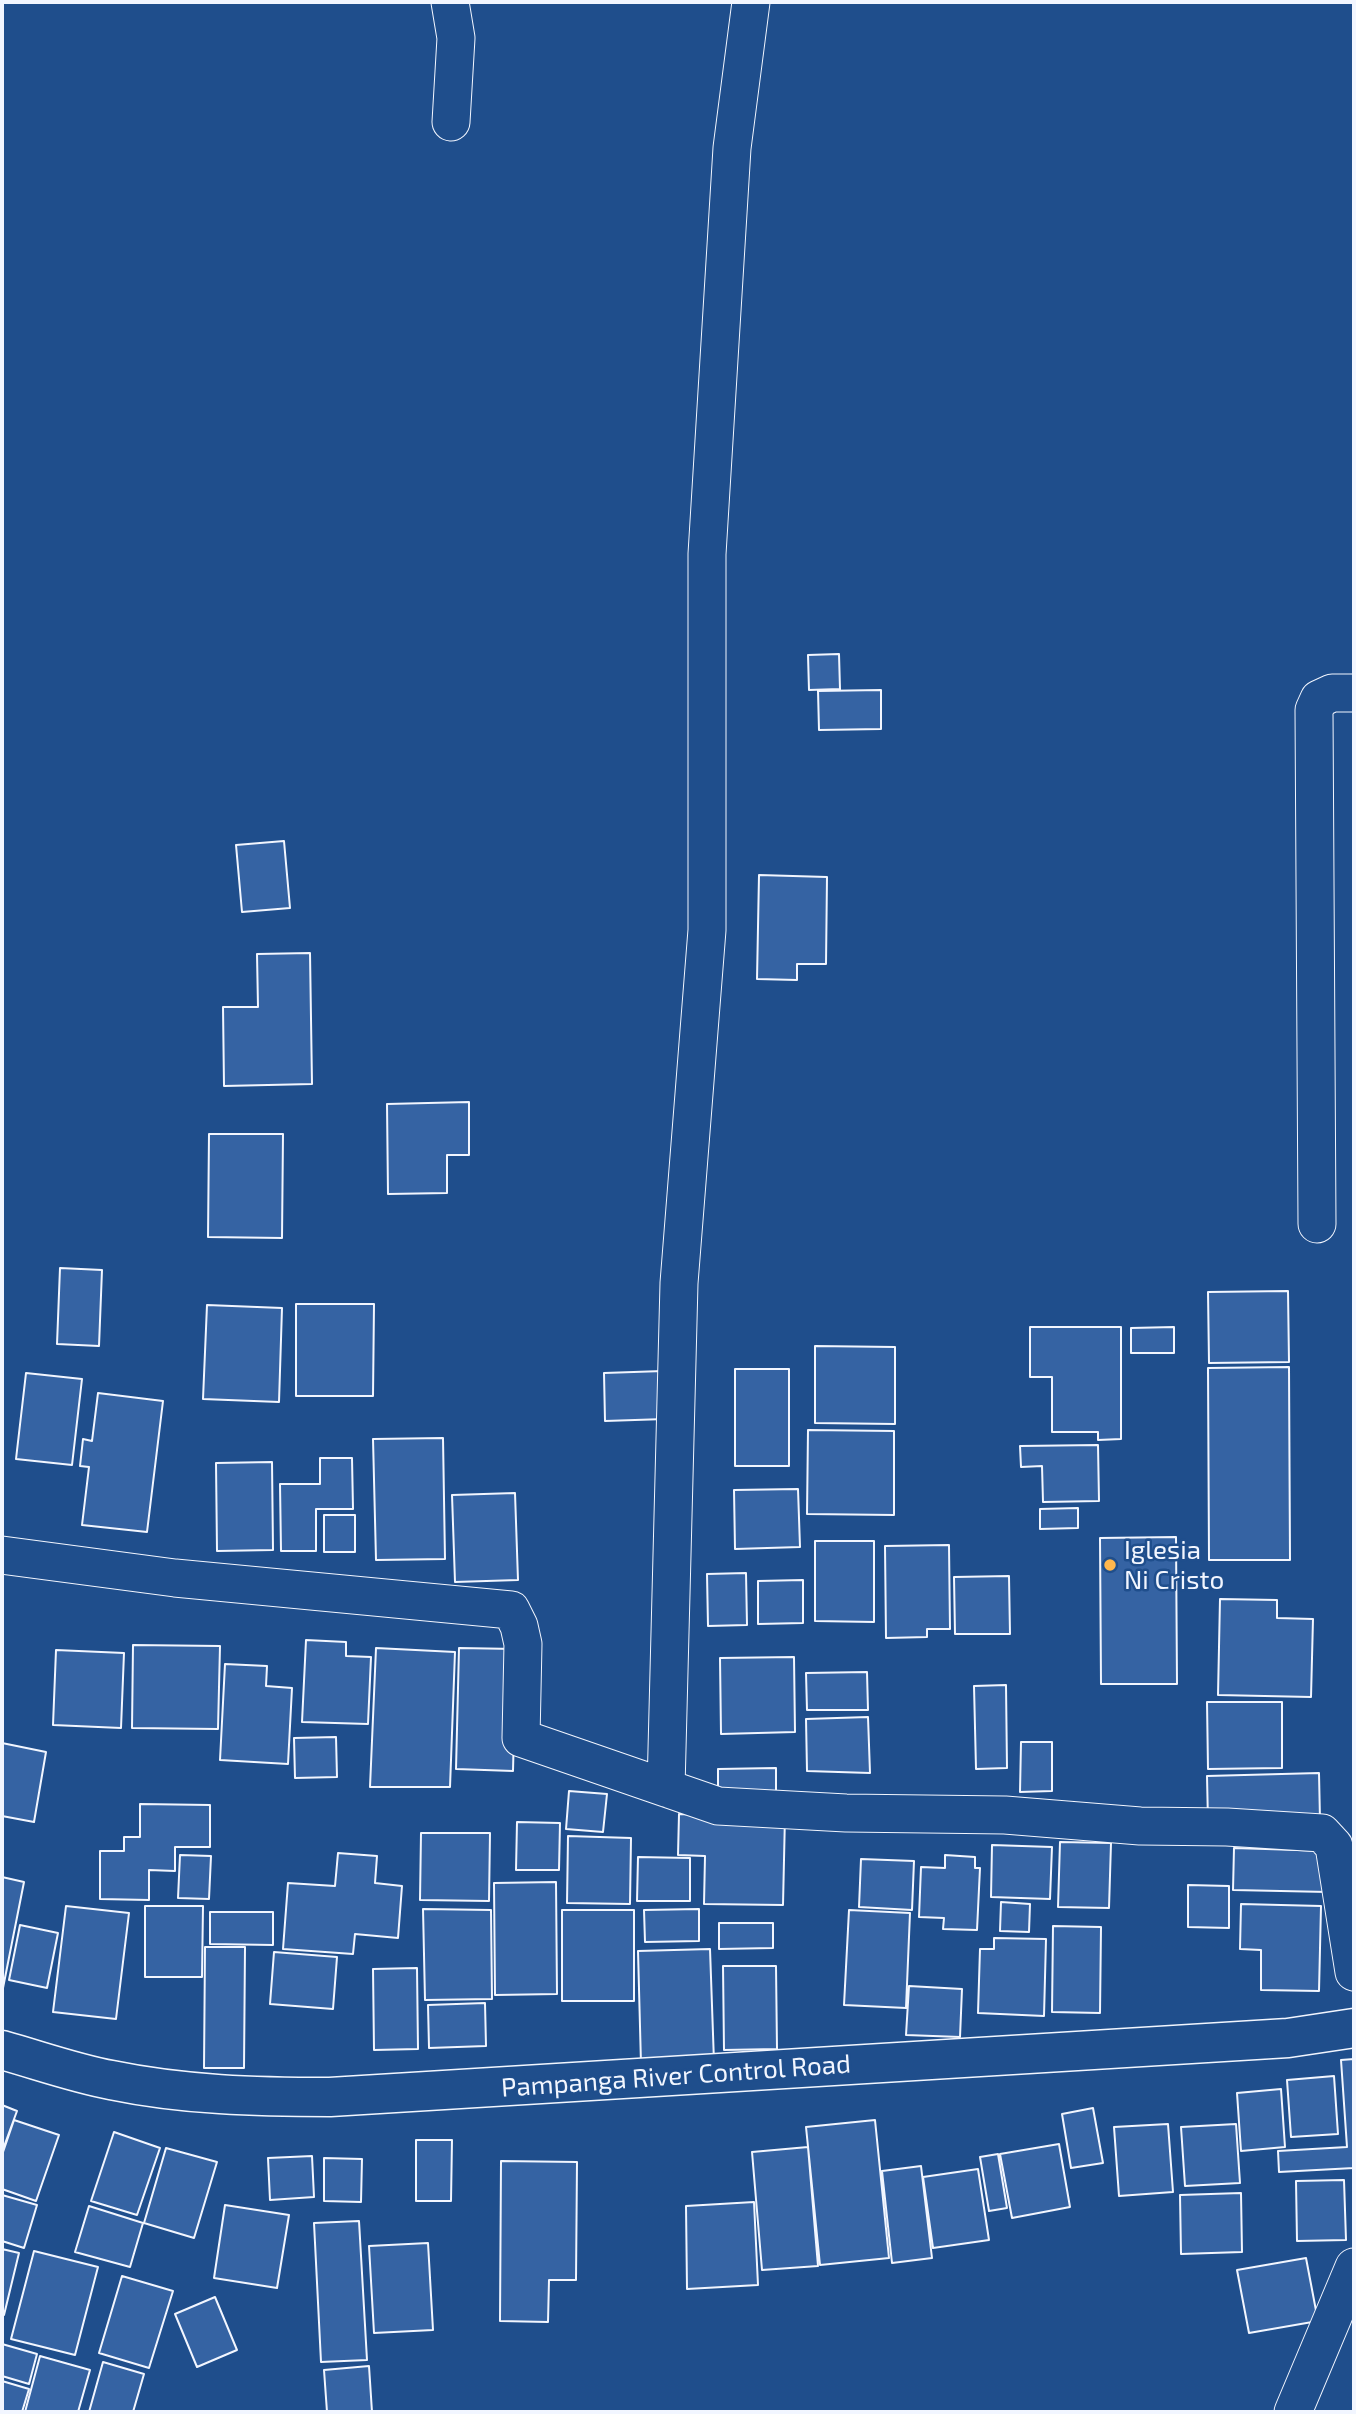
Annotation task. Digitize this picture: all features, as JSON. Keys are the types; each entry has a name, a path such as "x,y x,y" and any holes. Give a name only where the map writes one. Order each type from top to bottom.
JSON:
{"main road":[{"name":"Pampanga River Control Road","path":"2,2050 109,2080 177,2091 238,2096 330,2097 1288,2038 1354,2028"}],"street":[{"path":"450,2 456,38 452,122"},
{"path":"666,1788 679,1283 707,930 707,554 732,148 751,2"},
{"path":"1317,1224 1314,710 1319,699 1332,693 1354,693"},
{"path":"2,1555 175,1578 511,1610 519,1626 523,1644 521,1738 718,1806 846,1813 1005,1815 1140,1826 1227,1827 1322,1833 1334,1846 1354,1972"},
{"path":"1293,2412 1354,2267"}],"building":[{"path":"839,654 840,689 809,690 808,655"},
{"path":"881,690 881,729 819,730 818,691"},
{"path":"284,841 290,908 242,912 236,845"},
{"path":"759,875 827,877 826,964 797,964 797,980 757,979"},
{"path":"310,953 312,1084 224,1086 223,1007 258,1007 257,954"},
{"path":"469,1102 469,1155 447,1155 447,1193 388,1194 387,1104"},
{"path":"209,1134 283,1134 282,1238 208,1237"},
{"path":"60,1268 102,1270 99,1346 57,1344"},
{"path":"1288,1291 1289,1362 1209,1363 1208,1292"},
{"path":"296,1304 374,1304 373,1396 296,1396"},
{"path":"207,1305 282,1308 279,1402 203,1399"},
{"path":"1030,1327 1121,1327 1121,1439 1098,1440 1098,1432 1052,1432 1052,1377 1030,1377"},
{"path":"1174,1327 1174,1353 1131,1353 1131,1328"},
{"path":"815,1346 895,1347 895,1424 815,1423"},
{"path":"1289,1367 1290,1560 1209,1560 1208,1368"},
{"path":"735,1369 789,1369 789,1466 735,1466"},
{"path":"663,1371 665,1419 605,1421 604,1373"},
{"path":"26,1373 82,1379 72,1465 16,1459"},
{"path":"98,1393 163,1401 147,1532 82,1525 89,1467 80,1466 83,1439 92,1441"},
{"path":"808,1430 894,1431 894,1515 807,1514"},
{"path":"443,1438 445,1559 376,1560 373,1439"},
{"path":"1098,1445 1099,1501 1043,1502 1042,1466 1021,1467 1020,1446"},
{"path":"320,1458 352,1458 353,1509 316,1509 316,1551 281,1551 280,1484 320,1484"},
{"path":"272,1462 273,1550 217,1551 216,1463"},
{"path":"798,1489 800,1547 735,1549 734,1490"},
{"path":"515,1493 518,1580 455,1582 452,1495"},
{"path":"1078,1508 1078,1528 1040,1529 1040,1509"},
{"path":"324,1515 355,1515 355,1552 324,1552"},
{"path":"1176,1537 1177,1684 1101,1684 1100,1538"},
{"path":"815,1541 874,1541 874,1622 815,1621"},
{"path":"949,1545 950,1629 927,1629 927,1637 886,1638 885,1546"},
{"path":"746,1573 747,1625 708,1626 707,1574"},
{"path":"1009,1576 1010,1634 955,1634 954,1577"},
{"path":"803,1580 803,1623 758,1624 758,1581"},
{"path":"1220,1599 1277,1600 1277,1618 1313,1619 1311,1697 1218,1695"},
{"path":"306,1640 346,1642 346,1656 371,1657 368,1724 302,1722"},
{"path":"133,1645 220,1646 218,1729 132,1728"},
{"path":"376,1648 455,1652 450,1787 370,1787"},
{"path":"459,1648 516,1649 513,1771 456,1769"},
{"path":"56,1650 124,1653 121,1728 53,1725"},
{"path":"794,1657 795,1732 721,1734 720,1658"},
{"path":"225,1664 267,1666 266,1686 292,1688 288,1764 220,1760"},
{"path":"867,1672 868,1710 807,1710 806,1673"},
{"path":"1006,1685 1007,1768 976,1769 974,1686"},
{"path":"1207,1702 1282,1702 1282,1768 1208,1769"},
{"path":"868,1717 870,1773 807,1771 806,1719"},
{"path":"336,1737 337,1777 295,1778 294,1738"},
{"path":"1021,1742 1052,1742 1052,1791 1020,1792"},
{"path":"2,1743 46,1752 34,1822 2,1816"},
{"path":"776,1768 776,1797 718,1798 718,1769"},
{"path":"1319,1773 1320,1820 1208,1822 1207,1776"},
{"path":"569,1791 607,1794 603,1832 566,1829"},
{"path":"140,1804 210,1805 210,1847 175,1847 175,1871 149,1870 149,1900 100,1899 100,1851 124,1851 124,1837 140,1837"},
{"path":"679,1814 785,1815 783,1905 704,1904 705,1856 678,1855"},
{"path":"517,1822 560,1823 559,1870 516,1870"},
{"path":"421,1833 490,1833 489,1901 420,1900"},
{"path":"568,1836 631,1838 630,1904 567,1903"},
{"path":"1060,1842 1111,1843 1109,1908 1058,1907"},
{"path":"992,1845 1052,1847 1050,1899 991,1897"},
{"path":"1234,1848 1329,1851 1328,1892 1233,1890"},
{"path":"338,1853 377,1856 375,1883 402,1886 398,1938 355,1934 353,1954 283,1949 288,1883 335,1886"},
{"path":"180,1855 211,1856 209,1899 178,1898"},
{"path":"945,1855 975,1857 975,1868 980,1868 977,1930 943,1929 944,1918 919,1917 921,1867 945,1868"},
{"path":"638,1857 690,1858 690,1901 637,1901"},
{"path":"861,1859 914,1861 912,1910 859,1907"},
{"path":"2,1877 24,1882 2,1993"},
{"path":"556,1882 557,1994 495,1995 494,1883"},
{"path":"1188,1885 1229,1886 1229,1928 1188,1927"},
{"path":"1001,1902 1030,1904 1029,1932 1000,1931"},
{"path":"1241,1904 1321,1906 1319,1991 1261,1990 1261,1950 1240,1949"},
{"path":"66,1906 129,1913 116,2019 53,2012"},
{"path":"145,1906 203,1906 202,1977 145,1977"},
{"path":"423,1909 491,1910 492,1999 425,2000"},
{"path":"699,1909 699,1941 645,1942 644,1910"},
{"path":"562,1910 634,1910 634,2001 562,2001"},
{"path":"849,1910 910,1913 906,2008 844,2005"},
{"path":"210,1912 273,1912 273,1945 210,1944"},
{"path":"719,1923 773,1923 773,1948 719,1949"},
{"path":"20,1925 58,1933 47,1988 9,1980"},
{"path":"1053,1926 1101,1927 1100,2013 1052,2012"},
{"path":"994,1938 1046,1939 1044,2016 978,2013 980,1949 994,1949"},
{"path":"205,1947 245,1947 244,2068 204,2068"},
{"path":"710,1949 714,2062 641,2064 638,1951"},
{"path":"274,1952 337,1957 333,2009 270,2004"},
{"path":"723,1966 776,1966 777,2049 724,2050"},
{"path":"417,1968 418,2049 374,2050 373,1969"},
{"path":"909,1986 962,1989 960,2037 906,2035"},
{"path":"485,2003 486,2046 429,2048 428,2005"},
{"path":"1354,2059 1354,2168 1279,2172 1278,2151 1347,2147 1341,2060"},
{"path":"1334,2076 1338,2134 1291,2137 1287,2080"},
{"path":"1281,2089 1285,2147 1241,2151 1237,2093"},
{"path":"2,2105 17,2111 2,2152"},
{"path":"1093,2108 1103,2163 1071,2168 1062,2114"},
{"path":"14,2120 59,2135 36,2201 2,2189 2,2155"},
{"path":"875,2120 889,2258 820,2265 806,2127"},
{"path":"1168,2124 1173,2192 1119,2196 1114,2127"},
{"path":"1236,2124 1240,2183 1185,2186 1181,2127"},
{"path":"114,2132 160,2148 137,2215 91,2201"},
{"path":"416,2140 452,2140 451,2201 416,2201"},
{"path":"1059,2144 1070,2207 1012,2218 1000,2154"},
{"path":"808,2147 818,2266 762,2270 752,2152"},
{"path":"166,2148 217,2162 194,2238 144,2223"},
{"path":"998,2154 1007,2208 989,2211 980,2157"},
{"path":"312,2156 314,2197 270,2200 268,2158"},
{"path":"324,2158 362,2159 361,2202 324,2201"},
{"path":"501,2161 577,2162 576,2280 549,2280 548,2322 500,2321"},
{"path":"921,2166 932,2258 892,2263 882,2171"},
{"path":"978,2169 989,2240 933,2248 923,2177"},
{"path":"1344,2180 1346,2240 1297,2241 1296,2181"},
{"path":"1241,2193 1242,2252 1181,2254 1180,2195"},
{"path":"2,2195 37,2205 24,2248 2,2241"},
{"path":"754,2202 758,2285 687,2289 686,2206"},
{"path":"225,2205 289,2215 277,2288 214,2278"},
{"path":"89,2206 143,2223 130,2267 75,2252"},
{"path":"359,2221 367,2360 321,2362 314,2223"},
{"path":"428,2243 433,2330 374,2333 369,2246"},
{"path":"2,2249 19,2253 4,2315 2,2315"},
{"path":"34,2251 98,2267 75,2355 11,2339"},
{"path":"1306,2258 1318,2321 1249,2333 1237,2270"},
{"path":"122,2276 173,2291 149,2368 99,2353"},
{"path":"215,2297 237,2350 197,2367 175,2314"},
{"path":"2,2344 37,2354 29,2384 2,2376"},
{"path":"40,2356 90,2370 78,2412 25,2412"},
{"path":"103,2362 144,2374 133,2412 89,2412"},
{"path":"369,2366 372,2412 327,2412 324,2370"},
{"path":"2,2381 29,2389 22,2412 2,2412"}],"place":[{"name":"Iglesia Ni Cristo","path":"1110,1565"}]}
